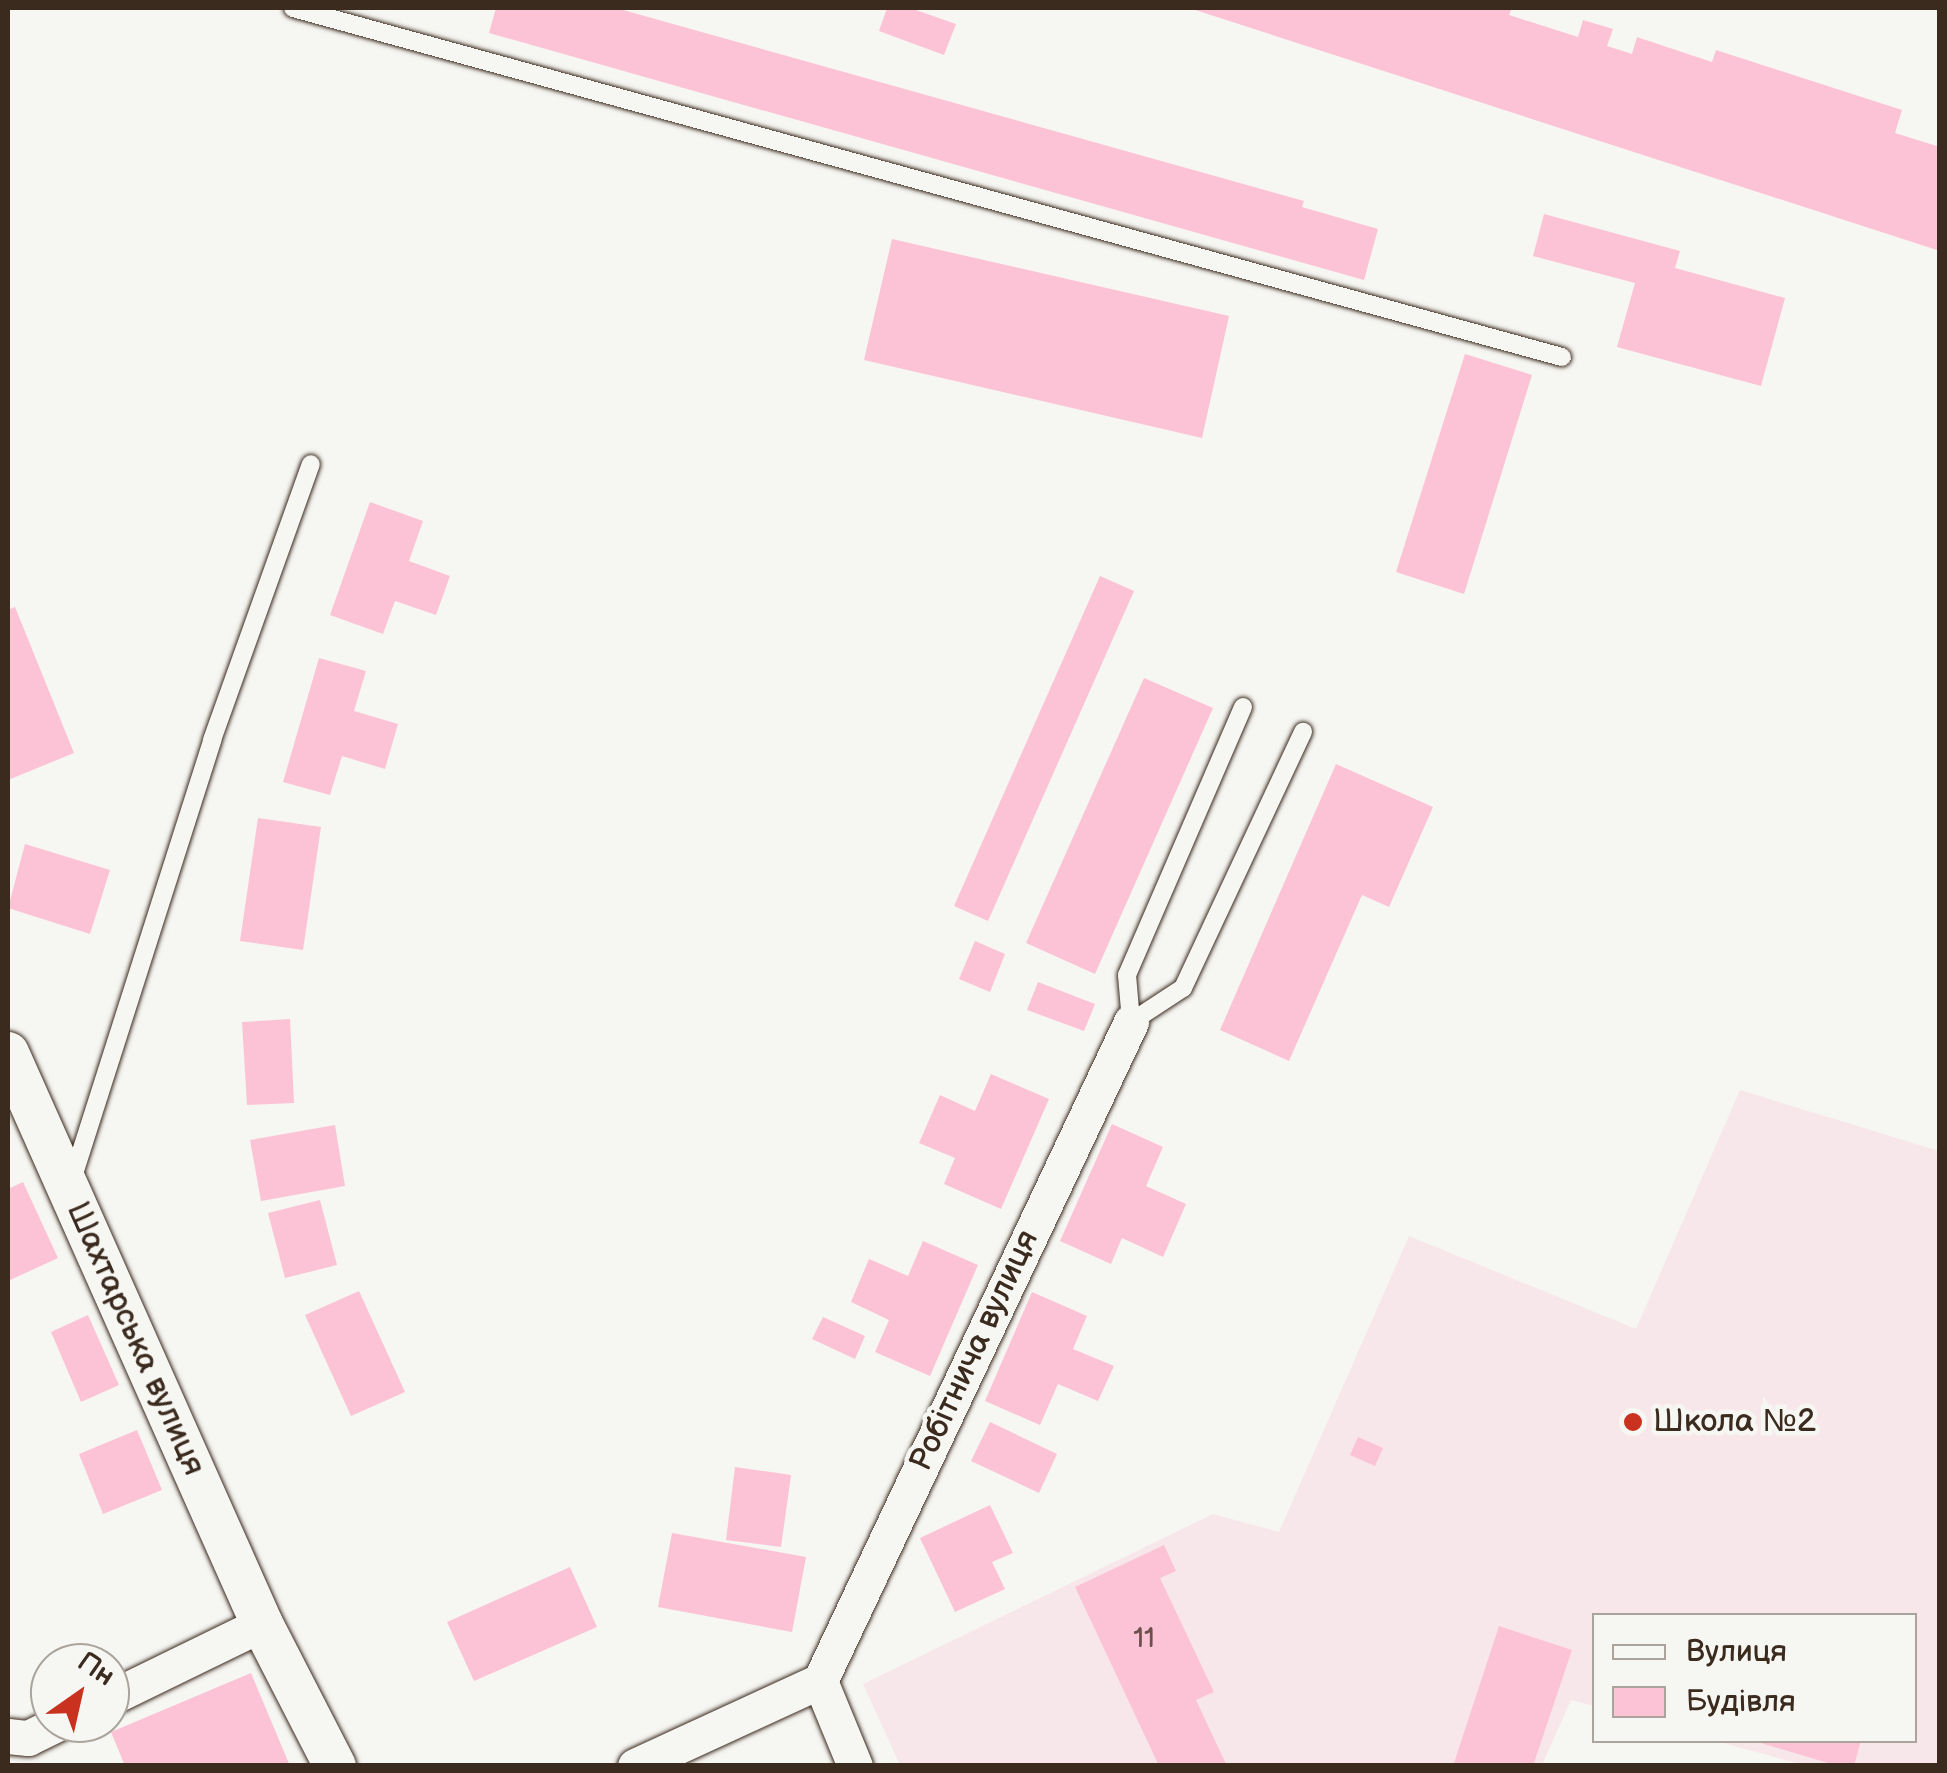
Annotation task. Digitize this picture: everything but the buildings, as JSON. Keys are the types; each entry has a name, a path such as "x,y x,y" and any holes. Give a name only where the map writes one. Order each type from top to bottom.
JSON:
{"street":[{"name":"Робітнича вулиця","path":"820,1681 1131,1022"},
{"name":"Шахтарська вулиця","path":"8,1053 262,1624 335,1766"},
{"path":"130,1688 262,1624"},
{"path":"635,1766 820,1681 855,1766"}],"lane":[{"path":"292,8 1562,357"},
{"path":"68,1190 212,740 311,464"},
{"path":"1244,707 1127,975 1131,1022 1183,988 1303,732"}],"shaded area":[{"name":"Школа №2","path":"1740,1090 1939,1151 1939,1765 1804,1765 1723,1743 1917,1743 1917,1613 1592,1613 1592,1705 1571,1700 1542,1765 900,1765 863,1684 1213,1514 1279,1532 1409,1236 1636,1329"}],"place":[{"name":"Школа №2","path":"1633,1422"}]}
